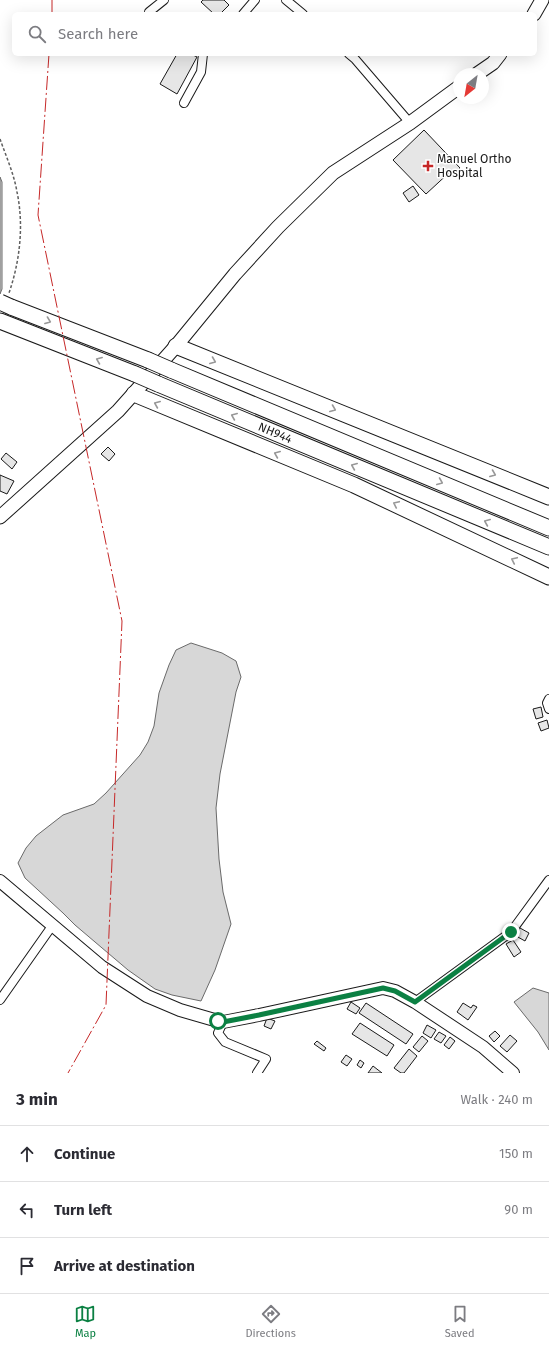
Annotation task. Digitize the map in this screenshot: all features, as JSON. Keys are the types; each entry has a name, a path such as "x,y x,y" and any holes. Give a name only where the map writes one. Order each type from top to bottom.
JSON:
{"highway":[{"name":"NH944","path":"6,304 148,360 549,528"},
{"name":"NH944","path":"2,322 135,374 549,547"},
{"path":"176,346 549,497"},
{"path":"134,394 354,485 549,577"}],"main road":[{"path":"535,12 542,0"},
{"path":"486,68 493,63 498,56"},
{"path":"0,517 118,411 176,346 235,274 278,227 333,173 410,124 453,92"}],"street":[{"path":"149,12 164,0"},
{"path":"245,12 255,0"},
{"path":"286,0 301,12"},
{"path":"184,102 200,72 203,56"},
{"path":"351,56 410,124"},
{"path":"549,699 547,703 549,709"},
{"path":"415,1002 511,932 549,880"},
{"path":"0,881 102,967 147,996 180,1010 223,1022 383,988 395,991 415,1002 483,1047 512,1073"},
{"path":"0,1000 52,926"},
{"path":"223,1022 218,1033 226,1042 266,1059 257,1073"}],"path":[{"path":"0,139 17,191 20,210 20,239 14,279 10,290"}],"shaded area":[{"path":"0,177 2,182 2,289 0,294"},
{"path":"191,643 222,653 236,661 241,677 236,692 220,774 216,808 219,859 223,892 231,924 215,970 201,1001 172,995 155,989 128,970 75,925 25,878 18,863 26,848 36,836 63,815 94,804 106,793 140,755 148,742 154,726 159,693 169,665 176,650"},
{"path":"533,988 549,993 549,1050 538,1032 514,1002"}],"building":[{"path":"203,0 224,0 229,5 222,12 212,12 201,2"},
{"path":"176,56 197,57 177,94 160,84"},
{"name":"Manuel Ortho Hospital","path":"424,130 460,168 455,173 452,170 426,194 393,160"},
{"path":"413,186 419,195 409,202 403,193"},
{"path":"108,447 115,454 109,461 101,454"},
{"path":"6,453 17,462 12,469 1,459"},
{"path":"0,475 14,481 7,494 0,491"},
{"path":"541,707 543,717 536,719 533,709"},
{"path":"547,720 549,728 541,731 538,723"},
{"path":"520,928 529,933 525,941 516,936"},
{"path":"513,940 521,952 514,957 506,944"},
{"path":"351,1002 360,1008 356,1014 347,1009"},
{"path":"366,1003 413,1034 406,1044 359,1013"},
{"path":"463,1003 471,1008 473,1005 477,1007 468,1020 457,1012"},
{"path":"267,1018 275,1021 271,1029 264,1026"},
{"path":"360,1023 394,1045 387,1056 352,1034"},
{"path":"427,1025 436,1030 431,1038 423,1033"},
{"path":"495,1031 500,1036 494,1042 489,1036"},
{"path":"439,1032 446,1036 441,1043 434,1039"},
{"path":"510,1035 517,1041 507,1052 500,1046"},
{"path":"422,1036 428,1041 419,1052 413,1047"},
{"path":"450,1037 455,1041 449,1049 444,1045"},
{"path":"317,1041 326,1048 324,1051 314,1044"},
{"path":"409,1049 417,1056 404,1073 401,1073 394,1068"},
{"path":"346,1055 352,1059 347,1066 341,1062"},
{"path":"360,1060 364,1063 361,1068 357,1065"},
{"path":"373,1066 382,1073 368,1073"}],"power":[{"path":"52,0 52,12"},
{"path":"49,56 38,215 122,621 106,1005 68,1073"}],"place":[{"name":"Manuel Ortho Hospital","path":"428,166"}],"route":[{"path":"218,1021 223,1022 259,1015 383,988 395,991 415,1002 511,932"}]}
